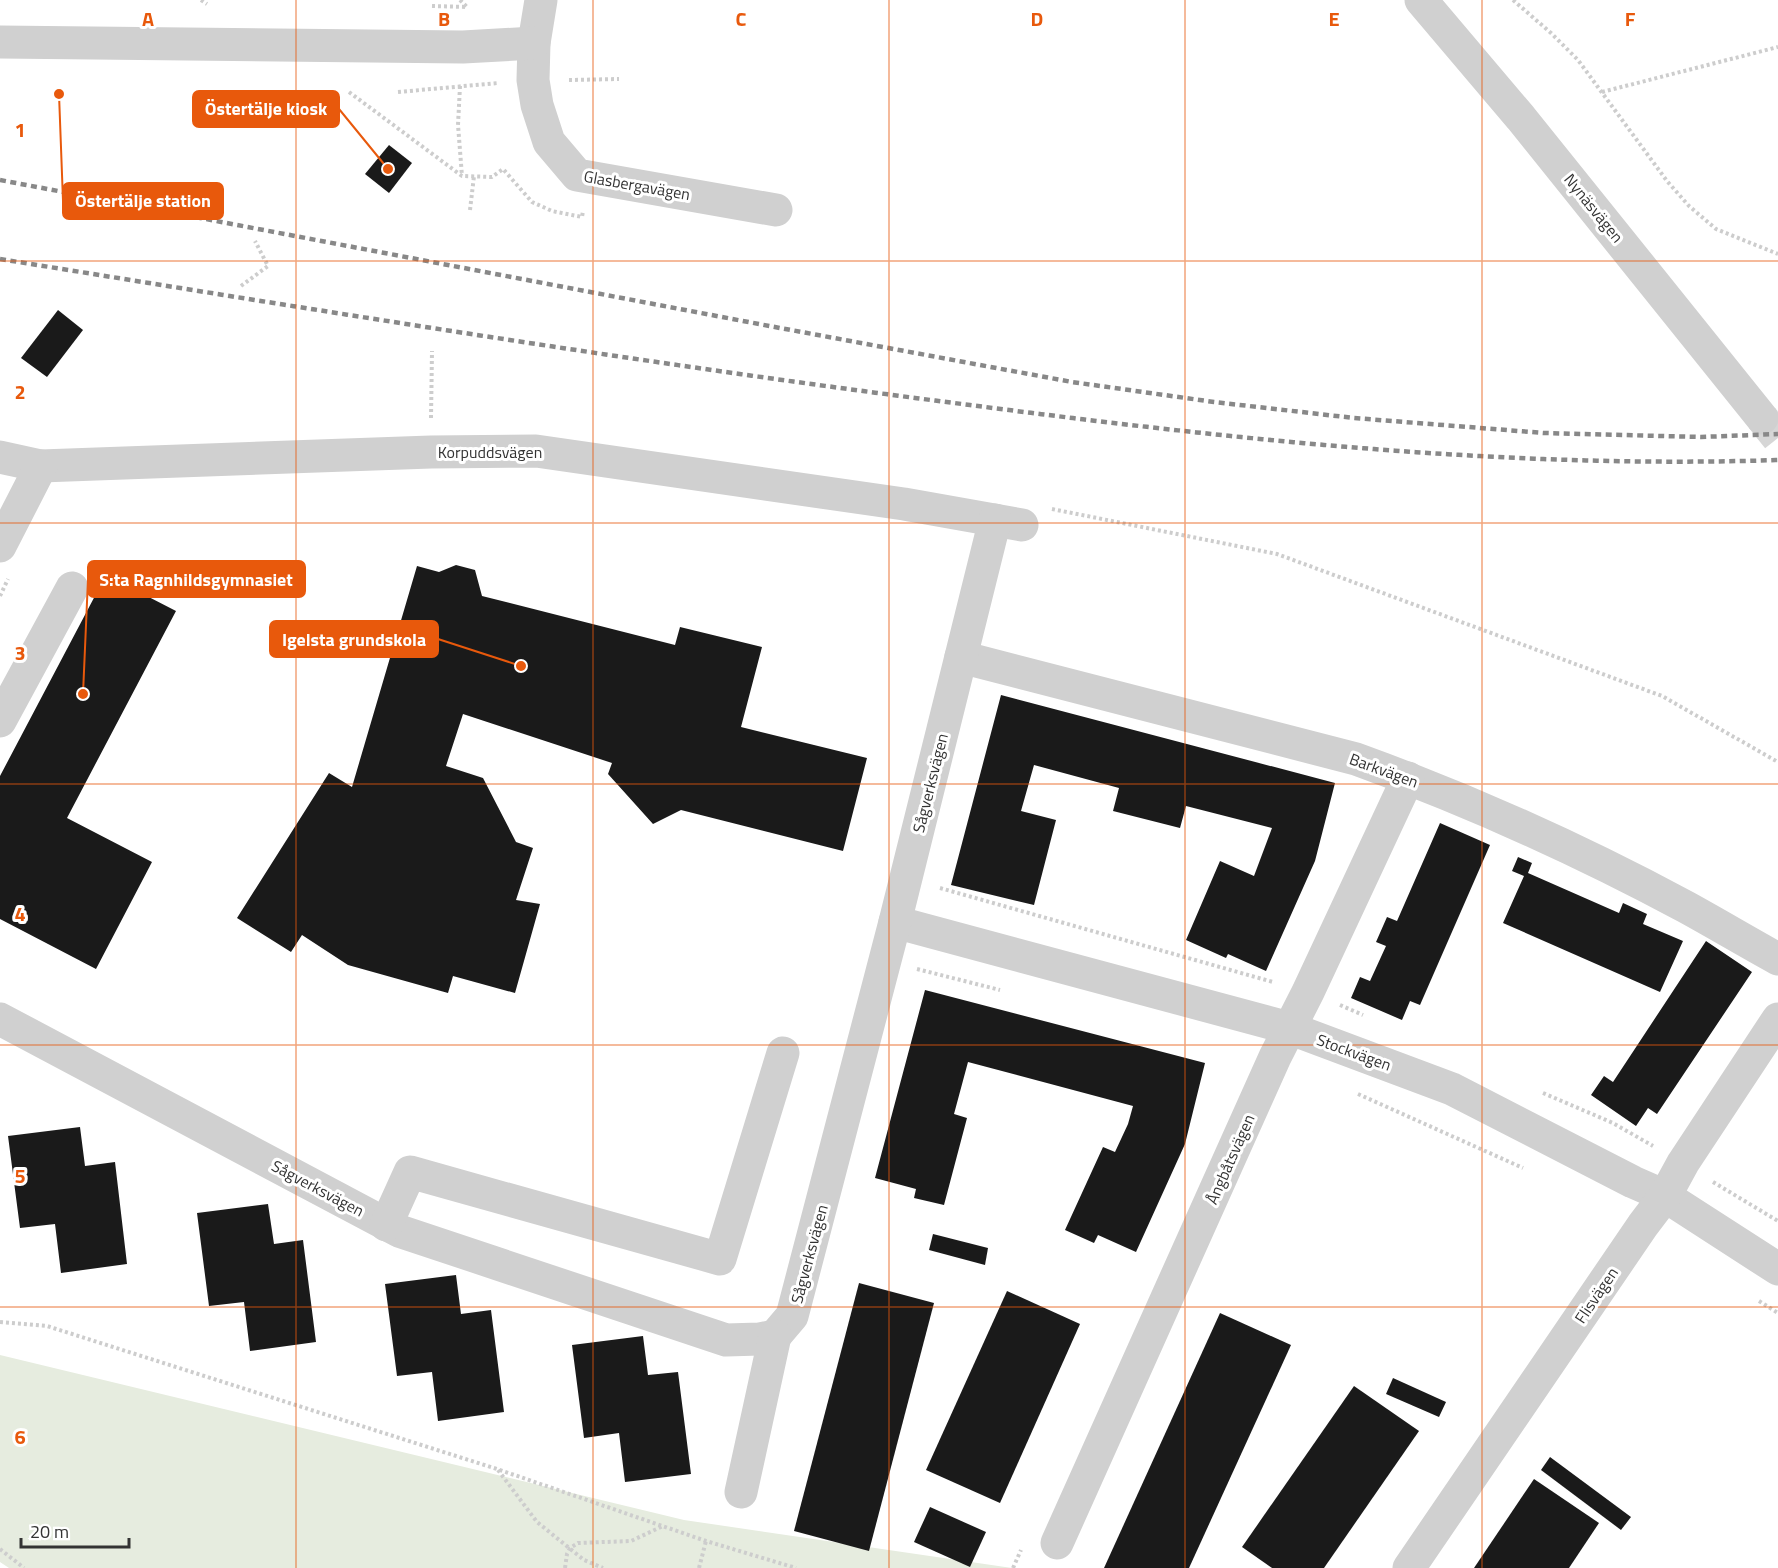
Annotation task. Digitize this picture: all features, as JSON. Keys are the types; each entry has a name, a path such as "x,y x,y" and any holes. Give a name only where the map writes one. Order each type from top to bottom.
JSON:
{"street":[{"name":"Glasbergavägen","path":"541,0 534,43 533,80 537,105 549,142 577,175 776,210"},
{"name":"Nynäsvägen","path":"1421,0 1529,127 1762,418"},
{"path":"0,42 463,47 534,43"},
{"name":"Korpuddsvägen","path":"0,457 41,466 431,452 536,451 892,502 1009,523"},
{"path":"0,546 41,466"},
{"name":"Sågverksvägen","path":"0,1019 399,1231 726,1340 775,1336 792,1316 895,922 961,657 1009,523"},
{"path":"0,721 72,588"},
{"name":"Barkvägen","path":"961,657 1356,759 1408,778 1563,845 1686,907 1778,959"},
{"name":"Ångbåtsvägen","path":"1057,1543 1288,1028 1308,992 1408,778"},
{"name":"Stockvägen","path":"895,922 1288,1028 1452,1089 1633,1182 1665,1196 1778,1269"},
{"name":"Flisvägen","path":"1409,1568 1665,1196 1683,1163 1778,1019"},
{"path":"386,1225 410,1172 720,1259 783,1053"},
{"path":"741,1491 775,1336"}],"path":[{"path":"201,0 207,4"},
{"path":"460,0 467,7"},
{"path":"1513,0 1571,53 1666,181 1689,206 1716,229 1778,254"},
{"path":"432,6 467,7"},
{"path":"462,176 458,125 467,7"},
{"path":"1602,92 1778,47"},
{"path":"349,92 462,176 492,177 503,169 532,202 552,211 582,217 592,178"},
{"path":"470,210 474,176"},
{"path":"241,286 268,266 255,242"},
{"path":"431,452 432,351"},
{"path":"1009,523 1026,504 1276,554 1662,696 1778,762"},
{"path":"933,886 1308,992"},
{"path":"0,1322 47,1326 497,1469 706,1541 796,1568"},
{"path":"497,1469 537,1522 584,1560 603,1568"},
{"path":"565,1568 570,1548 578,1543 631,1541 664,1526"},
{"path":"699,1568 706,1541"},
{"path":"0,1549 24,1568"}],"shaded area":[{"path":"0,1355 684,1520 1012,1568 9,1568 0,1562"}],"building":[{"path":"389,145 412,163 389,193 365,174"},
{"path":"58,310 83,330 47,377 21,358"},
{"path":"456,565 475,570 482,596 675,645 680,627 762,647 741,727 867,758 843,851 681,810 653,824 608,774 612,763 463,714 446,766 483,778 516,842 533,848 516,900 540,904 515,993 453,976 448,993 348,965 302,935 291,952 237,918 329,773 352,787 417,566 439,572"},
{"path":"106,575 176,611 67,818 152,862 96,969 0,919 0,776"},
{"path":"1001,695 1335,783 1315,861 1266,971 1228,954 1226,958 1186,940 1220,861 1254,876 1272,828 1186,806 1180,828 1113,811 1119,788 1034,765 1021,811 1056,820 1034,905 951,885"},
{"path":"1440,823 1490,845 1420,1005 1410,1001 1402,1020 1351,998 1360,977 1370,981 1386,946 1376,942 1387,917 1397,921"},
{"path":"1518,857 1532,863 1528,873 1619,913 1623,903 1647,914 1643,924 1683,941 1660,992 1503,923 1524,876 1512,871"},
{"path":"1706,941 1752,972 1657,1114 1648,1108 1636,1126 1591,1095 1604,1076 1613,1082"},
{"path":"925,990 1205,1063 1185,1144 1136,1252 1098,1235 1094,1243 1065,1230 1103,1147 1115,1152 1128,1124 1133,1106 968,1062 954,1114 967,1118 944,1205 914,1198 916,1189 875,1178"},
{"path":"80,1127 85,1166 115,1162 127,1264 61,1273 55,1224 20,1228 8,1136"},
{"path":"268,1204 274,1244 303,1240 316,1342 250,1351 244,1302 209,1306 197,1213"},
{"path":"933,1234 988,1248 985,1265 929,1250"},
{"path":"456,1275 461,1314 491,1310 504,1412 438,1421 432,1372 397,1376 385,1284"},
{"path":"859,1283 934,1303 869,1551 794,1531"},
{"path":"1007,1291 1080,1324 1000,1503 926,1470"},
{"path":"1220,1313 1291,1345 1189,1568 1104,1568"},
{"path":"643,1336 648,1375 678,1372 691,1474 625,1482 619,1433 584,1438 572,1345"},
{"path":"1393,1378 1446,1402 1439,1417 1386,1394"},
{"path":"1354,1386 1419,1431 1324,1568 1272,1568 1242,1547"},
{"path":"1550,1457 1631,1517 1621,1530 1541,1470"},
{"path":"1534,1479 1599,1523 1569,1568 1474,1568"},
{"path":"930,1507 986,1532 970,1567 914,1542"}],"tunnel":[{"path":"1762,418 1778,438"}],"railway":[{"path":"0,180 1072,382 1214,402 1354,418 1544,433 1701,437 1778,434"},
{"path":"0,259 727,372 1171,430 1474,456 1677,462 1778,460"}],"place":[{"name":"Östertälje station","path":"59,94"},
{"name":"Östertälje kiosk","path":"388,169"},
{"name":"Igelsta grundskola","path":"521,666"},
{"name":"S:ta Ragnhildsgymnasiet","path":"83,694"}]}
